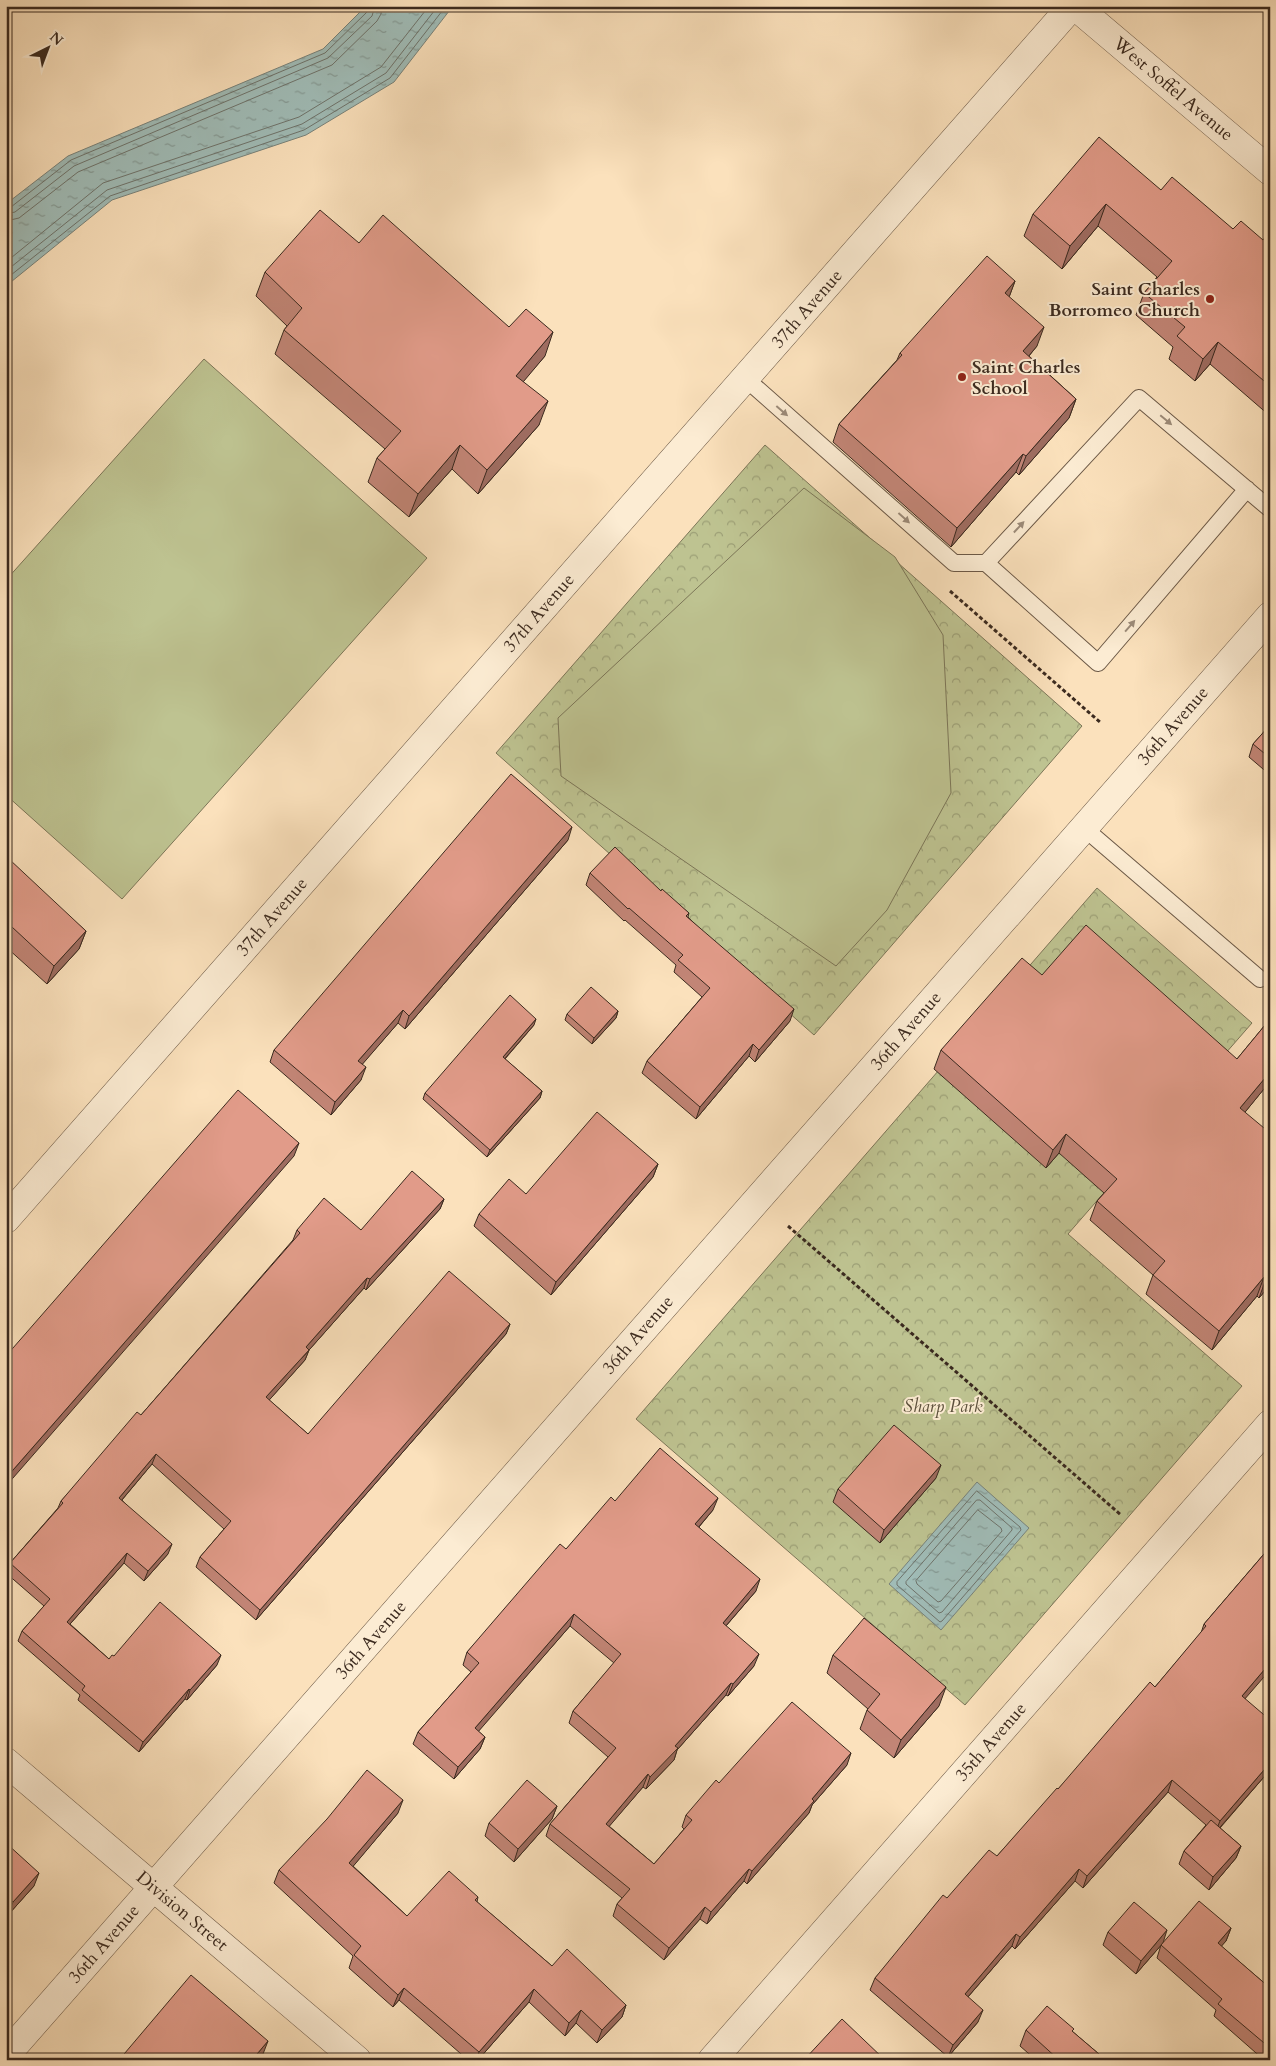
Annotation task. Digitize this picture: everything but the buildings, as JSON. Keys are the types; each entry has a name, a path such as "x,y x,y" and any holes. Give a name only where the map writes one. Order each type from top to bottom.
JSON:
{"street":[{"name":"West Soffel Avenue","path":"1074,6 1270,171"},
{"name":"37th Avenue","path":"6,1220 1074,6"},
{"name":"36th Avenue","path":"6,2055 1270,616"},
{"name":"35th Avenue","path":"712,2060 1270,1424"},
{"name":"Division Street","path":"6,1762 357,2060"}],"lane":[{"path":"745,378 954,563 986,563 1098,663 1247,489"},
{"path":"986,563 1139,398 1270,509"},
{"path":"1084,828 1260,979"}],"path":[{"path":"788,1226 1121,1515"}],"green space":[{"path":"204,359 427,558 122,899 6,795 6,580"},
{"path":"765,445 1082,726 814,1035 496,753"},
{"path":"804,488 895,557 943,635 951,793 887,910 836,966 561,776 558,718"},
{"name":"Sharp Park","path":"1097,888 1252,1023 1068,1234 1242,1386 965,1705 636,1419"}],"water":[{"path":"366,6 453,6 394,82 306,135 112,200 6,286 6,204 68,156 323,49"},
{"path":"977,1482 1029,1528 941,1630 889,1584"}],"place":[{"name":"Saint Charles Borromeo Church","path":"1210,299"},
{"name":"Saint Charles School","path":"962,377"}]}
